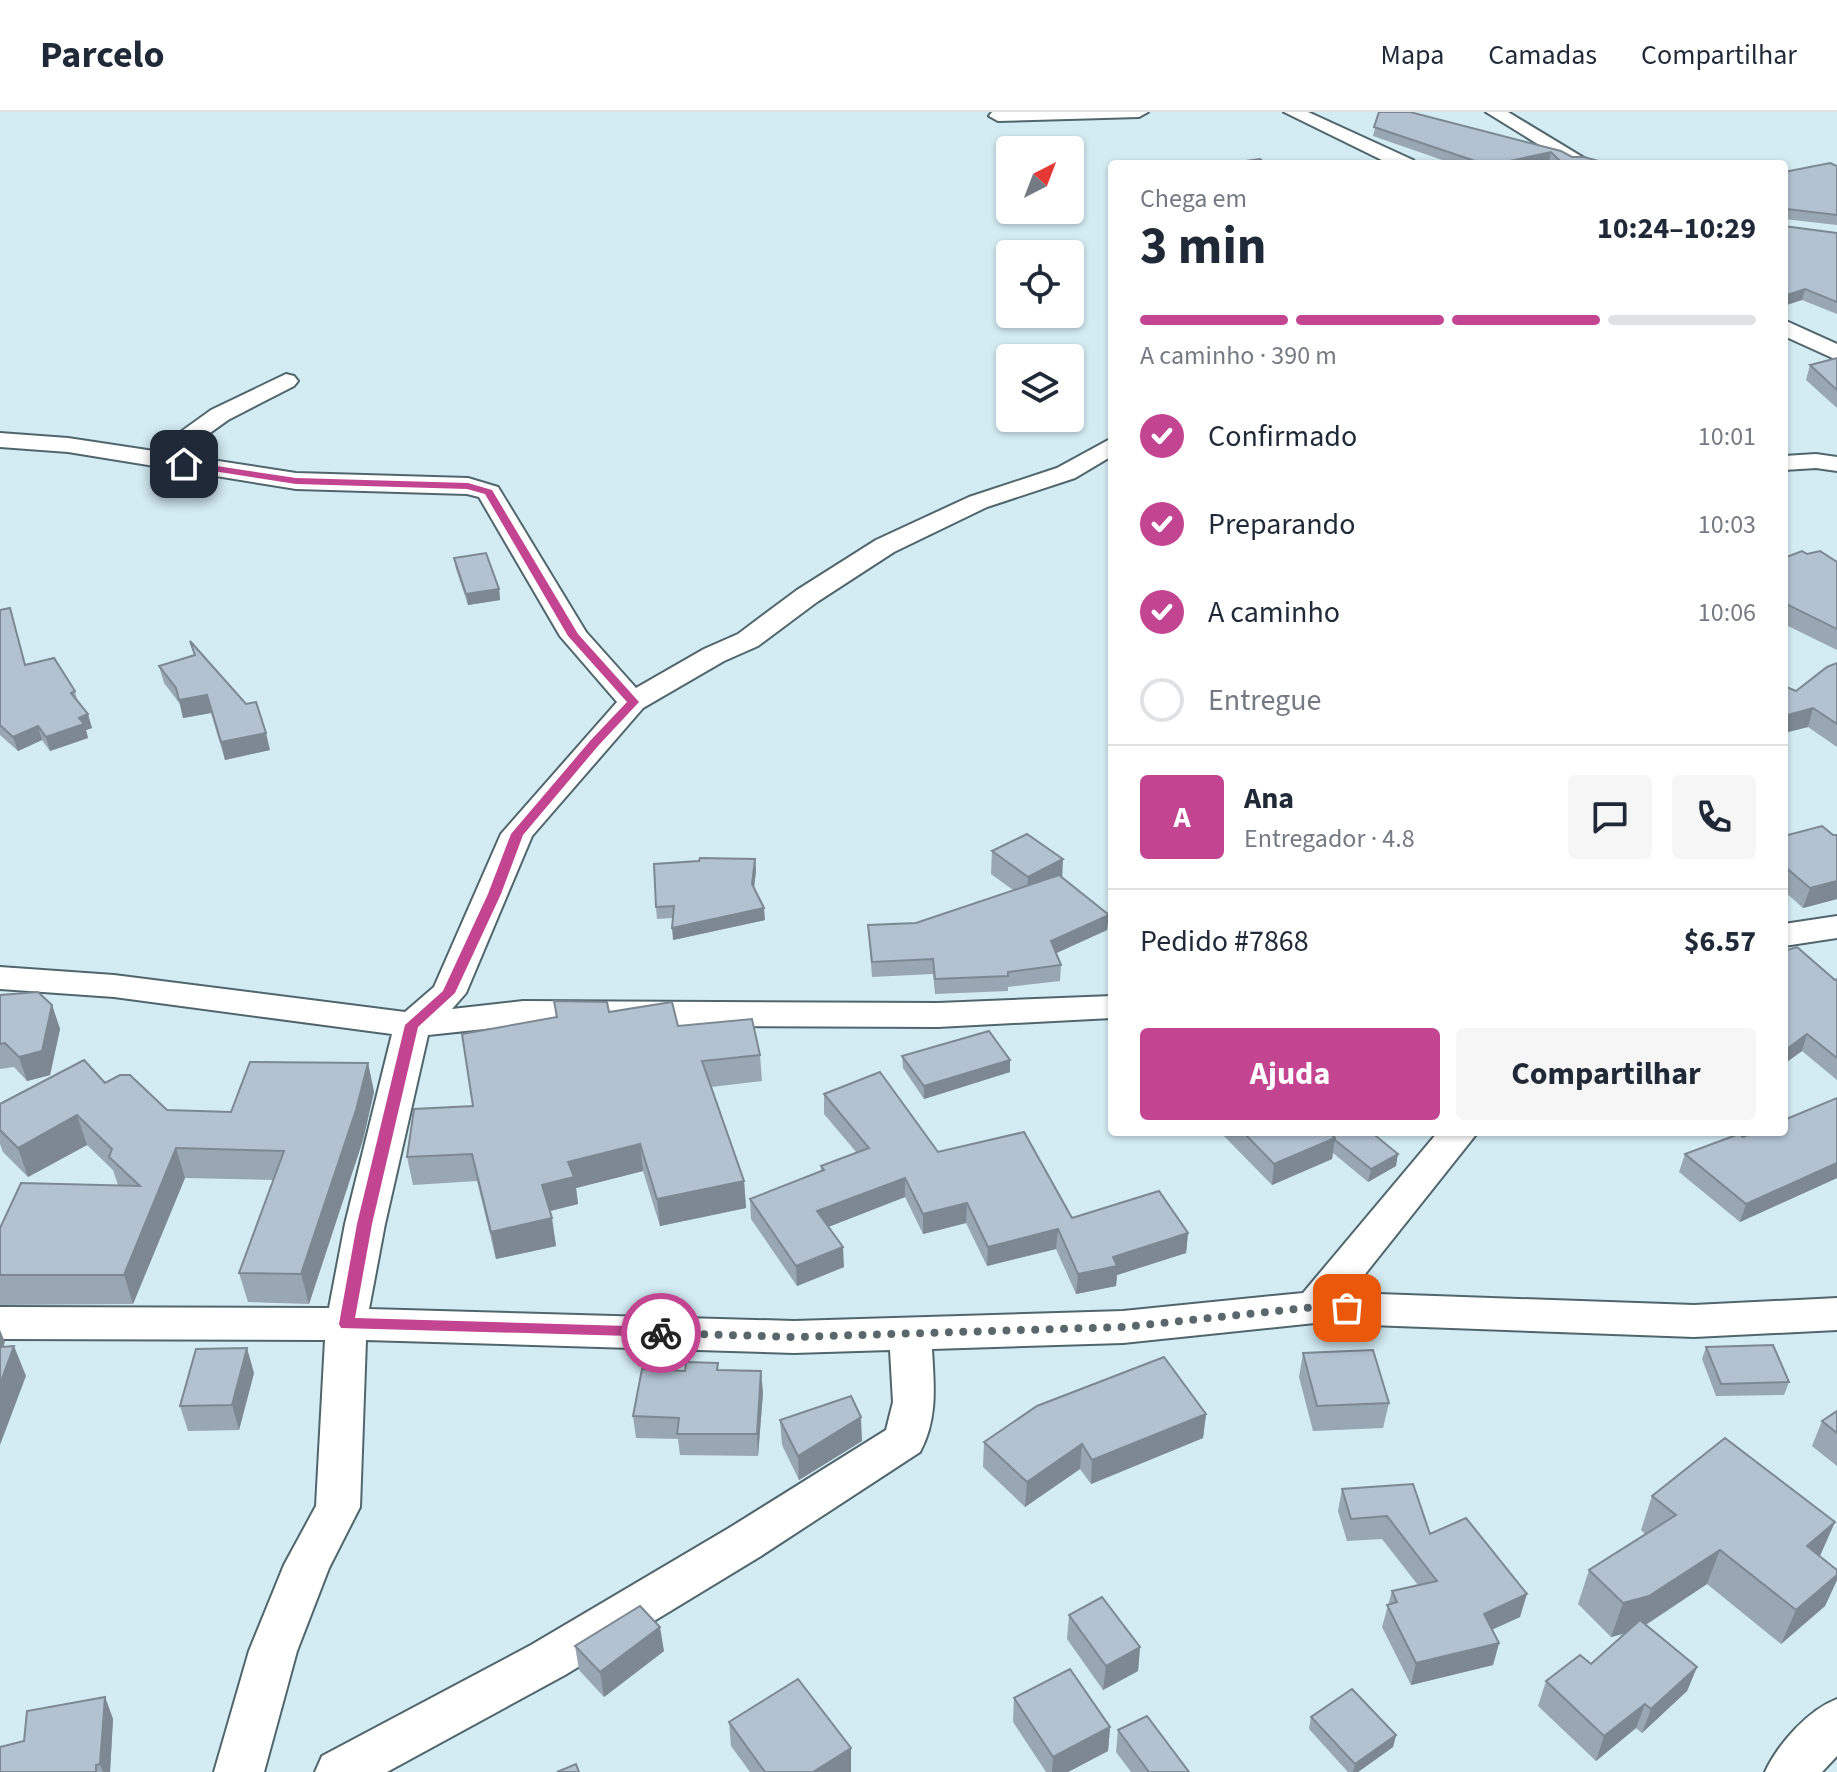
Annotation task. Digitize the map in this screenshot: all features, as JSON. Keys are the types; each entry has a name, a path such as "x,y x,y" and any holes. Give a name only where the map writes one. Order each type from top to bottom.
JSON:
{"street":[{"path":"998,116 1139,112"},
{"path":"1293,112 1390,160"},
{"path":"1495,112 1577,160"},
{"path":"1788,330 1837,353"},
{"path":"159,460 194,429 224,410 286,381"},
{"path":"0,440 68,445 296,481 468,486 489,492 574,636 633,702"},
{"path":"239,1772 273,1651 307,1565 338,1507 346,1324 368,1210 412,1025 449,993 494,894 517,834 633,702 714,655 748,640 807,596 885,546 978,502 1108,455"},
{"path":"1788,463 1816,461 1837,464"},
{"path":"1788,934 1837,927"},
{"path":"0,978 114,986 412,1025 523,1013 938,1015 1108,1007"},
{"path":"1315,1307 1456,1136"},
{"path":"0,1323 346,1324 794,1337 1123,1327 1315,1307 1694,1321 1837,1314"},
{"path":"340,1772 548,1660 745,1542 905,1440 914,1402 910,1332"},
{"path":"1790,1772 1837,1721"}],"building":[{"path":"1379,112 1410,112 1561,151 1572,157 1595,160 1559,160 1551,152 1514,160 1472,160 1374,127"},
{"path":"1830,163 1837,166 1837,215 1788,209 1788,171"},
{"path":"1788,227 1837,233 1837,302 1805,289 1788,295"},
{"path":"1837,358 1837,390 1810,365"},
{"path":"1802,551 1807,554 1820,551 1837,562 1837,629 1788,605 1788,556"},
{"path":"486,553 499,589 466,594 454,558"},
{"path":"10,608 25,665 54,658 75,691 71,693 88,714 79,718 84,724 46,737 38,726 13,737 0,725 0,610"},
{"path":"190,641 246,704 256,702 266,733 221,742 207,695 179,700 176,688 159,666 195,655"},
{"path":"1837,663 1837,724 1813,708 1788,715 1788,688 1796,691"},
{"path":"1822,826 1837,835 1837,881 1810,888 1788,869 1788,835"},
{"path":"1027,834 1063,859 1028,877 992,851"},
{"path":"700,858 755,859 752,884 764,908 672,928 674,906 656,907 654,864 699,861"},
{"path":"1059,875 1108,914 1051,941 1061,965 1008,972 1008,976 935,979 933,959 872,962 868,925 916,923"},
{"path":"1797,947 1837,979 1837,1058 1807,1034 1788,1048 1788,950"},
{"path":"38,992 52,1005 42,1051 19,1057 5,1043 0,1044 0,995"},
{"path":"554,1001 607,1002 609,1012 672,1002 678,1026 752,1019 760,1055 702,1061 744,1181 657,1199 640,1144 568,1162 574,1177 542,1185 552,1218 491,1232 472,1154 407,1157 414,1109 473,1106 462,1034 557,1017"},
{"path":"989,1031 1010,1060 924,1086 902,1056"},
{"path":"84,1060 105,1083 120,1075 130,1075 167,1110 231,1112 250,1062 368,1063 356,1110 301,1274 239,1273 284,1151 176,1148 124,1275 0,1275 0,1228 21,1183 140,1186 109,1157 112,1149 77,1115 18,1148 0,1130 0,1104"},
{"path":"880,1072 938,1152 1024,1132 1072,1218 1159,1191 1188,1233 1113,1257 1117,1266 1078,1274 1058,1229 988,1247 967,1203 923,1214 905,1178 817,1211 843,1247 796,1266 750,1199 824,1170 821,1166 869,1148 824,1094"},
{"path":"1837,1098 1837,1163 1746,1204 1685,1154 1734,1136 1788,1136 1788,1118"},
{"path":"1247,1136 1335,1138 1274,1164"},
{"path":"1333,1136 1376,1136 1398,1154 1371,1169"},
{"path":"1773,1345 1789,1382 1721,1384 1706,1347"},
{"path":"14,1346 0,1384 0,1347"},
{"path":"247,1348 232,1405 180,1406 196,1349"},
{"path":"1373,1350 1389,1403 1317,1406 1303,1353"},
{"path":"1164,1357 1206,1414 1092,1460 1082,1444 1027,1482 984,1442 1037,1406"},
{"path":"686,1362 718,1363 717,1370 761,1371 757,1434 677,1434 679,1418 633,1416 642,1369 685,1371"},
{"path":"851,1396 861,1417 798,1456 780,1420"},
{"path":"1837,1411 1837,1433 1822,1421"},
{"path":"1725,1438 1835,1522 1807,1546 1837,1570 1837,1575 1796,1610 1720,1550 1649,1596 1623,1603 1589,1570 1676,1515 1652,1496"},
{"path":"1413,1484 1430,1534 1466,1518 1527,1594 1484,1614 1499,1643 1416,1663 1387,1605 1397,1602 1392,1591 1437,1581 1387,1516 1351,1519 1342,1489"},
{"path":"1102,1597 1140,1647 1106,1666 1069,1615"},
{"path":"640,1606 660,1627 600,1672 575,1646"},
{"path":"1640,1620 1697,1667 1651,1709 1645,1704 1604,1736 1546,1681 1580,1655 1591,1664"},
{"path":"1070,1669 1110,1727 1053,1757 1014,1698"},
{"path":"798,1679 851,1748 813,1772 765,1772 729,1722"},
{"path":"1352,1689 1396,1735 1355,1764 1311,1717"},
{"path":"105,1697 100,1764 96,1765 96,1772 0,1772 0,1747 24,1741 27,1711"},
{"path":"1147,1716 1189,1772 1149,1772 1118,1730"},
{"path":"576,1764 579,1772 557,1772"}],"way so far":[{"path":"661,1333 794,1337 1123,1327 1315,1307 1347,1308"}],"route":[{"path":"184,464 296,481 468,486 489,492 574,636 633,702 517,834 494,894 449,993 412,1025 383,1141 346,1324 661,1333"}]}
